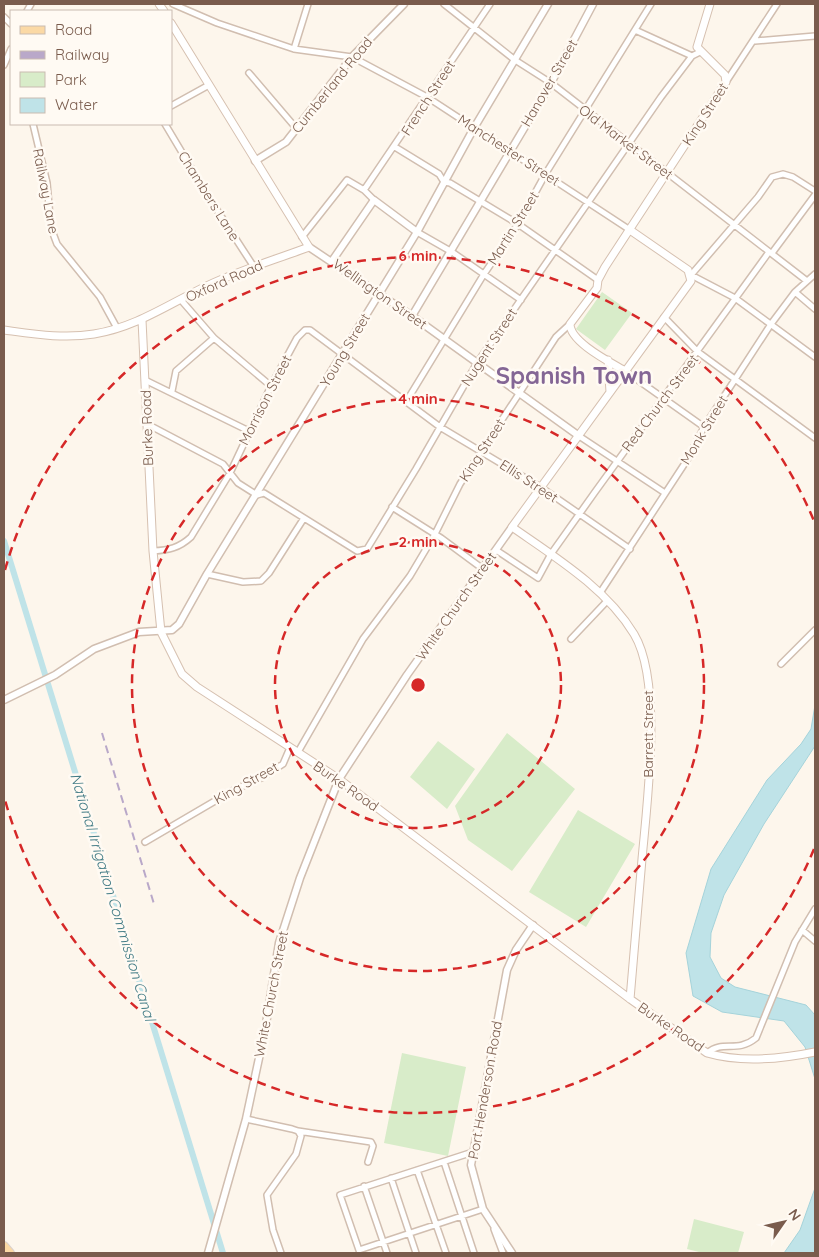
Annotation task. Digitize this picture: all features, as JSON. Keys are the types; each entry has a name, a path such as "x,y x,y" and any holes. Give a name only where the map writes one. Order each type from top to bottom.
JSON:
{"main road":[{"path":"710,4 697,47 724,75 726,82"},
{"name":"Wellington Street","path":"172,25 309,248"},
{"name":"King Street","path":"570,324 597,288 598,280 726,82"},
{"name":"Manchester Street","path":"630,230 688,270 691,275"},
{"name":"Oxford Road","path":"4,330 72,337 117,328 142,320 212,284 309,248"},
{"name":"White Church Street","path":"512,527 691,281 691,275"},
{"name":"Burke Road","path":"142,320 153,551 161,632 182,674 197,687 339,779 534,925 630,1000 708,1052 746,1058 768,1059 815,1052"},
{"path":"570,324 570,330 577,339 625,371"},
{"path":"608,360 610,392"},
{"name":"Barrett Street","path":"512,527 551,554 608,601 639,645 646,669 649,693 649,776 630,1000"},
{"path":"4,1246 10,1253"}],"street":[{"name":"Manchester Street","path":"173,4 181,5 217,23 294,49 352,57 427,97 546,173 630,230"},
{"path":"294,49 308,4"},
{"name":"Cumberland Road","path":"255,161 286,142 352,57 404,4"},
{"name":"Old Market Street","path":"444,4 515,60 551,83 586,112 630,143 807,281"},
{"name":"French Street","path":"364,190 395,148 490,4"},
{"name":"Young Street","path":"161,632 172,630 179,624 417,232 474,128 548,4"},
{"name":"Hanover Street","path":"412,316 452,252 480,200 551,83 593,4"},
{"name":"Martin Street","path":"406,402 484,274 518,224 546,173 586,112 651,4"},
{"name":"King Street","path":"726,82 755,41 777,4"},
{"path":"636,30 692,56"},
{"path":"755,41 815,36"},
{"path":"4,66 10,51"},
{"name":"Nugent Street","path":"256,495 264,493 356,551 361,552 367,549 477,363 692,56 700,52"},
{"path":"249,74 296,128"},
{"path":"172,105 208,85"},
{"name":"Railway Lane","path":"33,125 47,184 51,228 57,244 100,297 117,328"},
{"name":"Chambers Lane","path":"166,125 208,196 254,267"},
{"path":"395,148 439,174 444,182 450,183 480,200 518,224 598,280"},
{"name":"White Church Street","path":"691,275 777,174 793,177 815,191"},
{"path":"302,237 346,181 349,180 417,232 452,252 521,300"},
{"name":"Red Church Street","path":"496,550 538,578 551,554 616,461 698,352 735,298 815,195"},
{"path":"332,261 374,200"},
{"name":"Wellington Street","path":"309,248 332,261 378,295 412,316 518,394 665,493"},
{"name":"Monk Street","path":"600,593 630,549 686,460 704,427 771,324 795,292 815,274"},
{"name":"Manchester Street","path":"691,275 735,298 815,357"},
{"path":"795,292 815,309"},
{"path":"180,300 214,338 271,386"},
{"path":"664,317 698,352 815,438"},
{"name":"King Street","path":"145,842 232,791 263,777 282,764 289,750 298,752 363,639 410,576 435,534 460,484 556,337 570,324"},
{"name":"Ellis Street","path":"305,330 310,330 342,356 440,427 542,488 630,549"},
{"name":"Morrison Street","path":"153,551 171,550 184,544 191,537 230,473 271,386 297,338 305,330"},
{"path":"172,391 176,371 214,338"},
{"path":"625,371 704,427"},
{"path":"145,380 172,391 249,431"},
{"path":"147,424 223,464 238,483 256,495"},
{"path":"392,507 435,534 483,569"},
{"path":"208,574 243,582 261,581 304,518"},
{"name":"White Church Street","path":"208,1253 246,1119 265,1030 279,943 300,878 339,779 407,675 512,527"},
{"path":"571,639 608,601"},
{"path":"781,664 815,630"},
{"path":"4,700 55,676 94,649 139,632 161,632"},
{"path":"708,1052 718,1046 744,1047 756,1038 795,942 815,909"},
{"name":"Port Henderson Road","path":"512,1253 494,1229 483,1209 471,1165 507,970 516,950 534,925"},
{"path":"802,930 815,941"},
{"path":"246,1119 298,1131 371,1142 373,1146 368,1162"},
{"path":"282,1253 273,1230 267,1195 296,1154 301,1136 298,1131"},
{"path":"473,1152 340,1195 359,1252 483,1209"},
{"path":"444,1162 474,1253"},
{"path":"417,1170 438,1225 446,1253"},
{"path":"391,1178 416,1253"},
{"path":"364,1186 387,1253"},
{"path":"494,1229 502,1253"}],"green space":[{"path":"602,292 632,313 605,350 576,329"},
{"path":"507,733 575,789 512,871 468,840 455,806"},
{"path":"438,741 475,769 447,809 410,777"},
{"path":"578,810 635,844 586,927 529,892"},
{"path":"402,1053 466,1067 448,1156 384,1143"},
{"path":"694,1219 744,1232 738,1253 703,1253 687,1249"}],"water":[{"path":"815,705 815,746 764,824 724,895 711,933 710,957 721,978 735,987 806,1005 815,1015 815,1079 805,1047 784,1021 722,1012 693,996 686,953 711,869 767,780 801,744 811,729"},
{"path":"815,1188 815,1253 784,1253 800,1230"}],"waterway":[{"name":"National Irrigation Commission Canal","path":"4,541 223,1253"}],"railway":[{"path":"102,733 154,904"}],"district":[{"name":"Spanish Town","path":"574,375"}]}
